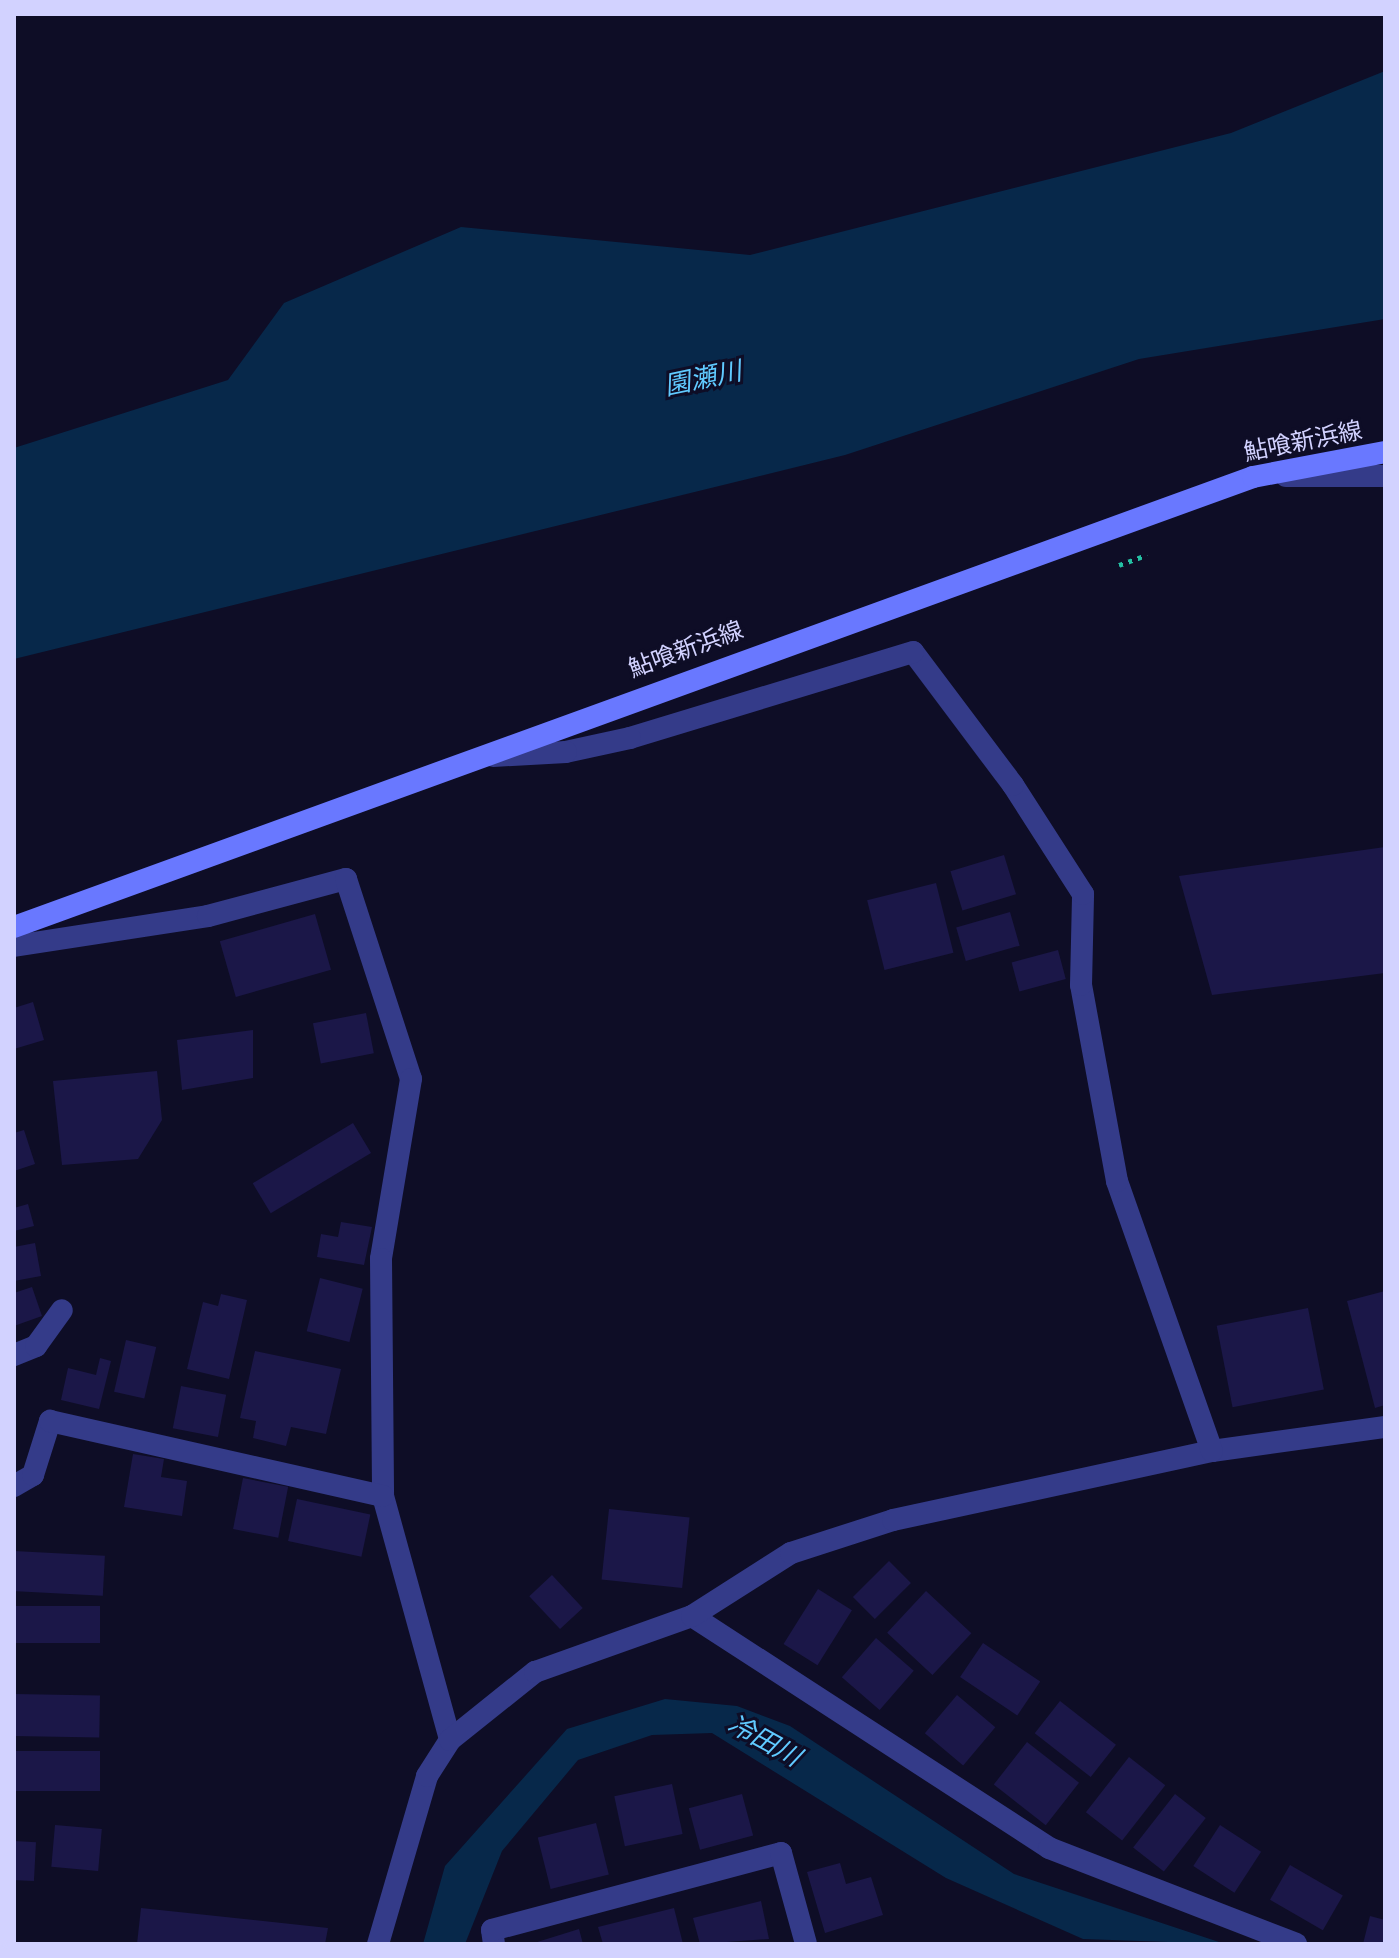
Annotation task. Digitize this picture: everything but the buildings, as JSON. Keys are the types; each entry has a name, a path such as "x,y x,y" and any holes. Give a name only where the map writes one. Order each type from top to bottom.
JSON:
{"main road":[{"name":"鮎喰新浜線","path":"14,927 475,756 1253,477 1385,452"}],"street":[{"path":"1253,477 1385,476"},
{"path":"475,756 566,752 630,738 913,652 1013,785 1083,894 1081,985 1117,1181 1212,1451"},
{"path":"14,946 208,916 346,879 411,1079 381,1259 383,1496 450,1740"},
{"path":"14,1355 36,1346 62,1310"},
{"path":"14,1486 33,1475 50,1421 383,1496"},
{"path":"378,1944 427,1776 450,1740 535,1672 692,1616 791,1553 864,1530 1212,1451 1385,1427"},
{"path":"692,1616 1049,1848 1296,1944"},
{"path":"494,1944 492,1930 781,1853 806,1944"}],"water":[{"name":"園瀬川","path":"1385,71 1385,319 1139,359 845,455 14,659 14,448 228,380 284,303 461,227 750,255 1231,133"},
{"name":"冷田川","path":"665,1699 737,1706 790,1726 1014,1874 1225,1944 1083,1939 946,1878 712,1733 652,1735 578,1760 502,1851 465,1944 423,1944 445,1866 567,1729"}]}
